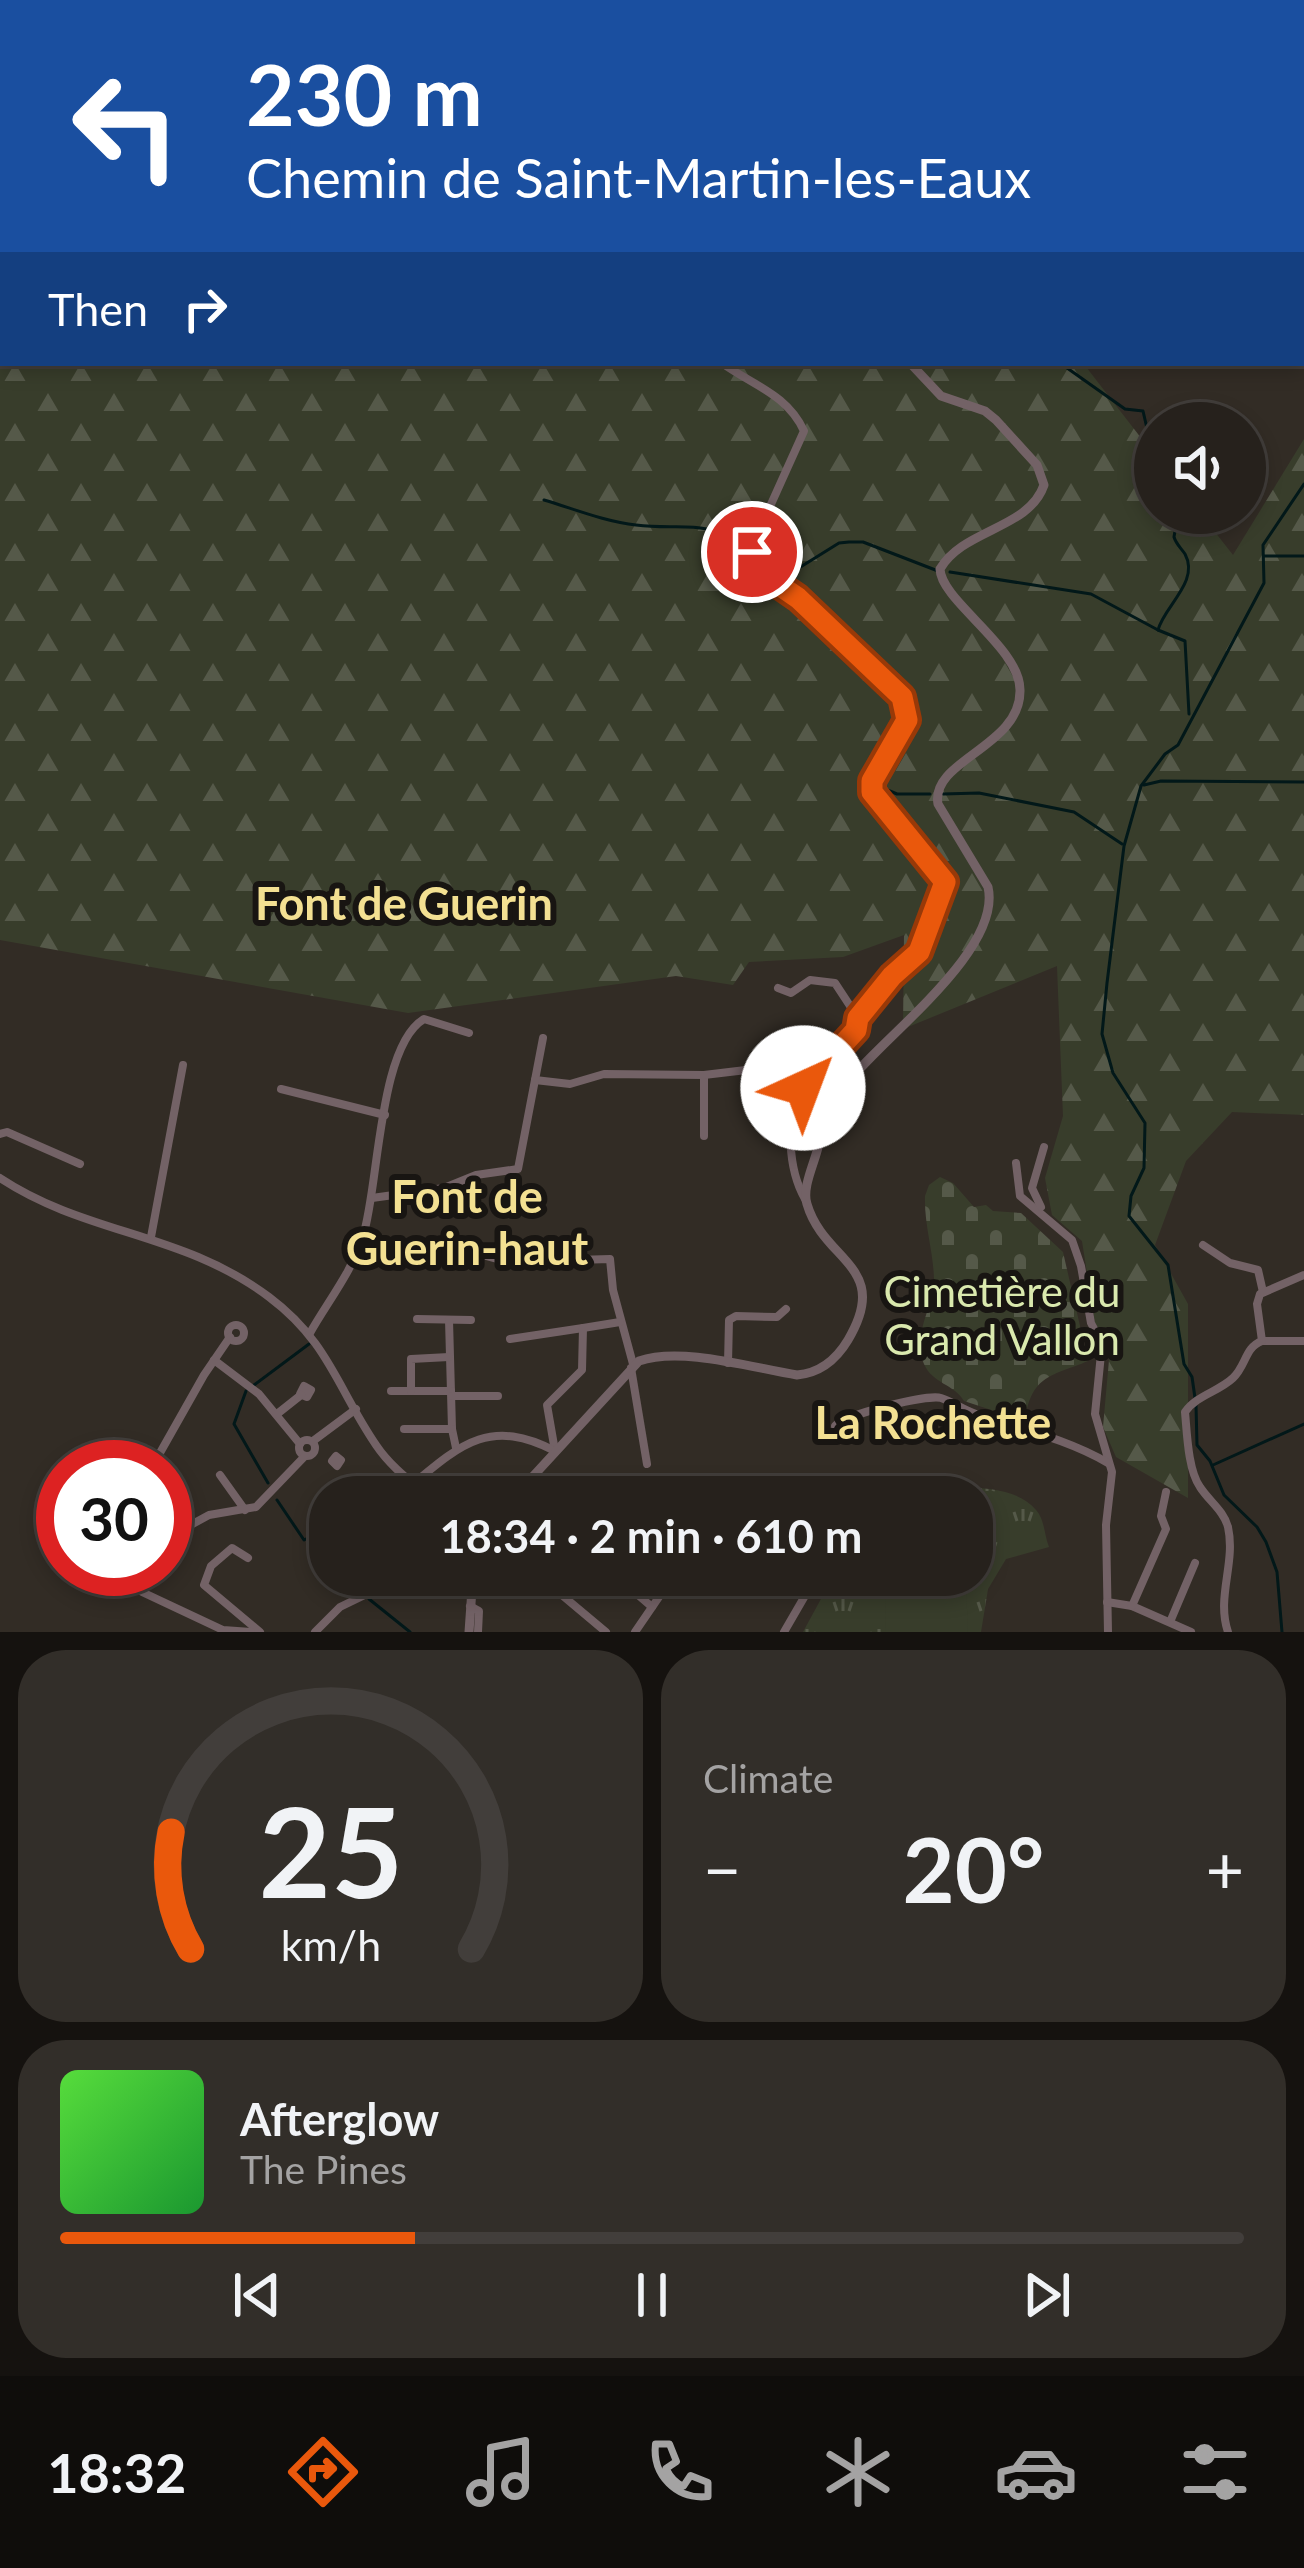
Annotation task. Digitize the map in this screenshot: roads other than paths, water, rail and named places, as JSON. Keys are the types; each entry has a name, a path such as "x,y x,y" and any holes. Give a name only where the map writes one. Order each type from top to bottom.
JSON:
{"street":[{"path":"727,366 771,392 804,431 754,542 753,560 760,572 798,598 902,697 907,720 872,781 872,792 945,882 919,952 892,976 858,1018 856,1030 803,1088"},
{"path":"806,1200 824,1130 842,1089 939,988 985,917 988,887 938,804 937,794 943,780 998,738 1013,715 1020,690 982,623 943,584 940,569 950,555 1032,507 1042,493 1043,476 996,420 985,411 941,396 913,366"},
{"path":"778,988 790,993 810,980 835,983 858,1018"},
{"path":"310,1333 357,1255 398,1053 418,1022 433,1019 470,1033"},
{"path":"372,1198 444,1188 476,1174 518,1169 543,1038"},
{"path":"151,1237 183,1065"},
{"path":"529,1476 550,1445 632,1366 660,1356 811,1373 832,1360 850,1337 861,1308 862,1283 812,1215 794,1176 792,1135 803,1088 801,1074 780,1066 704,1076 604,1074 570,1084 535,1080"},
{"path":"704,1076 704,1136"},
{"path":"280,1090 385,1115"},
{"path":"0,1134 7,1132 80,1164"},
{"path":"1044,1147 1032,1188 1045,1215"},
{"path":"1016,1163 1019,1193 1066,1233 1075,1247 1091,1323 1102,1344 1095,1419 1109,1464 1108,1632"},
{"path":"0,1178 53,1209 151,1237 241,1278 310,1333 378,1448 405,1476"},
{"path":"1203,1245 1230,1263 1258,1270 1263,1292 1257,1304 1262,1341"},
{"path":"486,1256 508,1262 610,1259 647,1465"},
{"path":"1263,1292 1304,1275"},
{"path":"728,1364 729,1321 736,1316 777,1317 786,1309"},
{"path":"417,1319 471,1320"},
{"path":"449,1320 456,1448"},
{"path":"511,1339 620,1322"},
{"path":"550,1445 547,1405 584,1367 583,1328"},
{"path":"168,1440 230,1337"},
{"path":"1228,1632 1222,1607 1230,1564 1228,1530 1196,1481 1185,1418 1189,1405 1232,1378 1252,1346 1262,1341 1304,1340"},
{"path":"410,1391 411,1359 450,1357"},
{"path":"214,1360 277,1414 300,1444 300,1451 332,1462"},
{"path":"391,1391 498,1396"},
{"path":"277,1414 301,1395"},
{"path":"853,1415 938,1396 1082,1449 1109,1464"},
{"path":"300,1444 313,1442 356,1409"},
{"path":"404,1429 452,1429"},
{"path":"423,1476 456,1448 500,1434 550,1445"},
{"path":"192,1523 262,1501 309,1455 313,1442"},
{"path":"220,1475 245,1510"},
{"path":"1132,1606 1166,1528 1161,1514 1166,1492"},
{"path":"248,1558 232,1548 211,1566 204,1585 256,1632"},
{"path":"1173,1627 1196,1563"},
{"path":"151,1596 223,1630 256,1632"},
{"path":"315,1632 340,1607 363,1596"},
{"path":"469,1632 471,1596"},
{"path":"563,1596 606,1632"},
{"path":"640,1596 652,1607"},
{"path":"635,1632 660,1596"},
{"path":"784,1632 805,1596"},
{"path":"1107,1602 1132,1606 1191,1632"},
{"path":"470,1606 479,1612 478,1632"}],"waterway":[{"path":"1064,366 1125,409 1134,410"},
{"path":"1282,1632 1277,1572 1266,1542 1224,1495 1210,1461 1197,1445 1192,1377 1184,1364 1168,1265 1129,1216 1131,1196 1144,1168 1145,1123 1113,1073 1102,1034 1124,846 1141,786 1165,754 1178,745 1264,583 1263,545 1304,484"},
{"path":"544,500 625,523 703,528 744,547"},
{"path":"1174,534 1188,574 1158,630 1185,641 1189,714"},
{"path":"759,555 794,571 839,543 863,542 938,571"},
{"path":"1264,556 1304,556"},
{"path":"950,572 1091,594 1158,630"},
{"path":"861,779 865,781"},
{"path":"1144,785 1161,781 1304,782"},
{"path":"878,786 897,794 930,794"},
{"path":"943,794 979,793 1074,812 1122,844"},
{"path":"254,1385 309,1344"},
{"path":"246,1391 234,1424 268,1483"},
{"path":"1213,1465 1304,1424"},
{"path":"277,1500 304,1540 309,1538"},
{"path":"369,1599 410,1632"}],"district":[{"name":"Font de Guerin","path":"404,904"},
{"name":"Font de Guerin-haut","path":"467,1223"},
{"name":"La Rochette","path":"933,1423"}],"park label":[{"name":"Cimetière du Grand Vallon","path":"1002,1316"}]}
